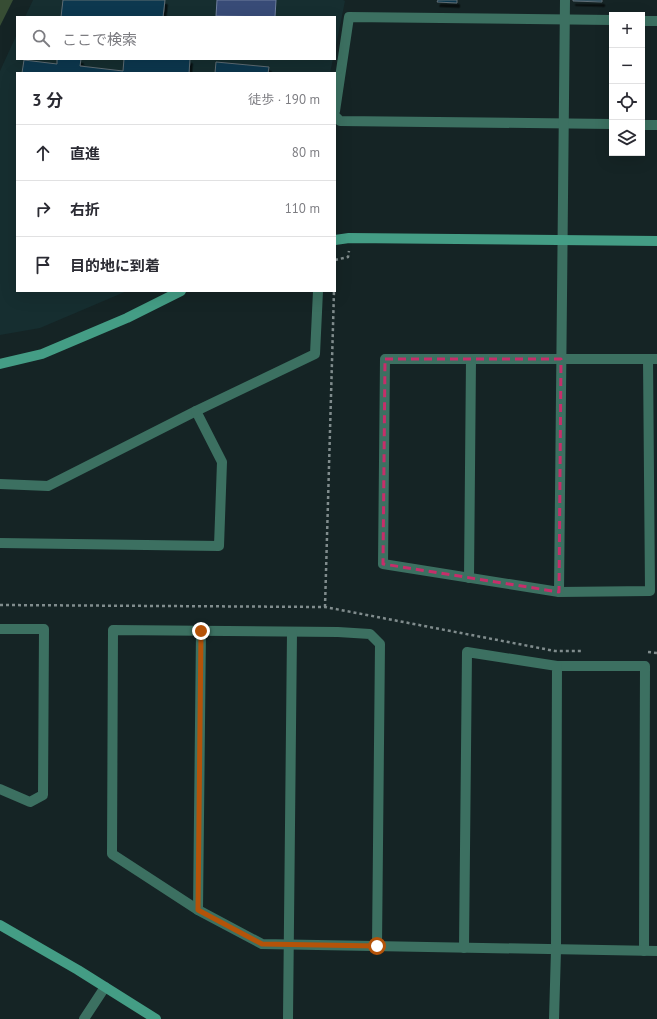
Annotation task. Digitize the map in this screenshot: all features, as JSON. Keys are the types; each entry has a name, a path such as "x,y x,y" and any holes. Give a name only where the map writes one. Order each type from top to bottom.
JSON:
{"street":[{"path":"560,592 565,0"},
{"path":"336,104 349,17 609,20"},
{"path":"645,21 657,21"},
{"path":"336,117 340,121 609,124"},
{"path":"645,125 657,125"},
{"path":"336,240 349,238 657,241"},
{"path":"0,364 42,354 127,318 179,292"},
{"path":"0,484 48,486 196,411 316,354 318,292"},
{"path":"386,358 561,359 653,359 650,591 560,592 383,564 386,358"},
{"path":"469,578 471,358"},
{"path":"0,543 219,546 222,462 196,411"},
{"path":"0,629 44,629 43,795 30,802 0,790"},
{"path":"377,946 380,644 370,634 113,630 112,854 198,910 262,944 657,951"},
{"path":"198,910 201,631"},
{"path":"288,1019 292,632"},
{"path":"464,948 467,652 557,666 646,666 644,951"},
{"path":"554,1019 556,950 557,666"},
{"path":"0,925 156,1019"},
{"path":"84,1019 105,987"}],"path":[{"path":"324,608 334,292"},
{"path":"0,605 324,608 555,651"}],"highlighted area":[{"path":"385,359 561,359 559,592 383,564"}],"shaded area":[{"path":"33,0 345,1 336,45 336,16 25,16"},
{"path":"16,36 16,60 333,60 330,72 16,72 16,292 125,292 40,328 0,335 0,71"}],"green space":[{"path":"0,0 13,0 0,26"}],"water":[{"path":"217,0 276,0 275,16 216,16"}],"building":[{"path":"63,0 165,0 163,16 61,16"},
{"path":"438,0 457,0 457,3 437,2"},
{"path":"602,0 602,2 573,1"},
{"path":"24,60 57,64 57,60 81,60 80,66 123,71 124,60 190,60 189,72 22,72"},
{"path":"216,62 269,67 268,72 215,72"}],"route":[{"path":"201,631 198,910 262,944 377,946"}]}
